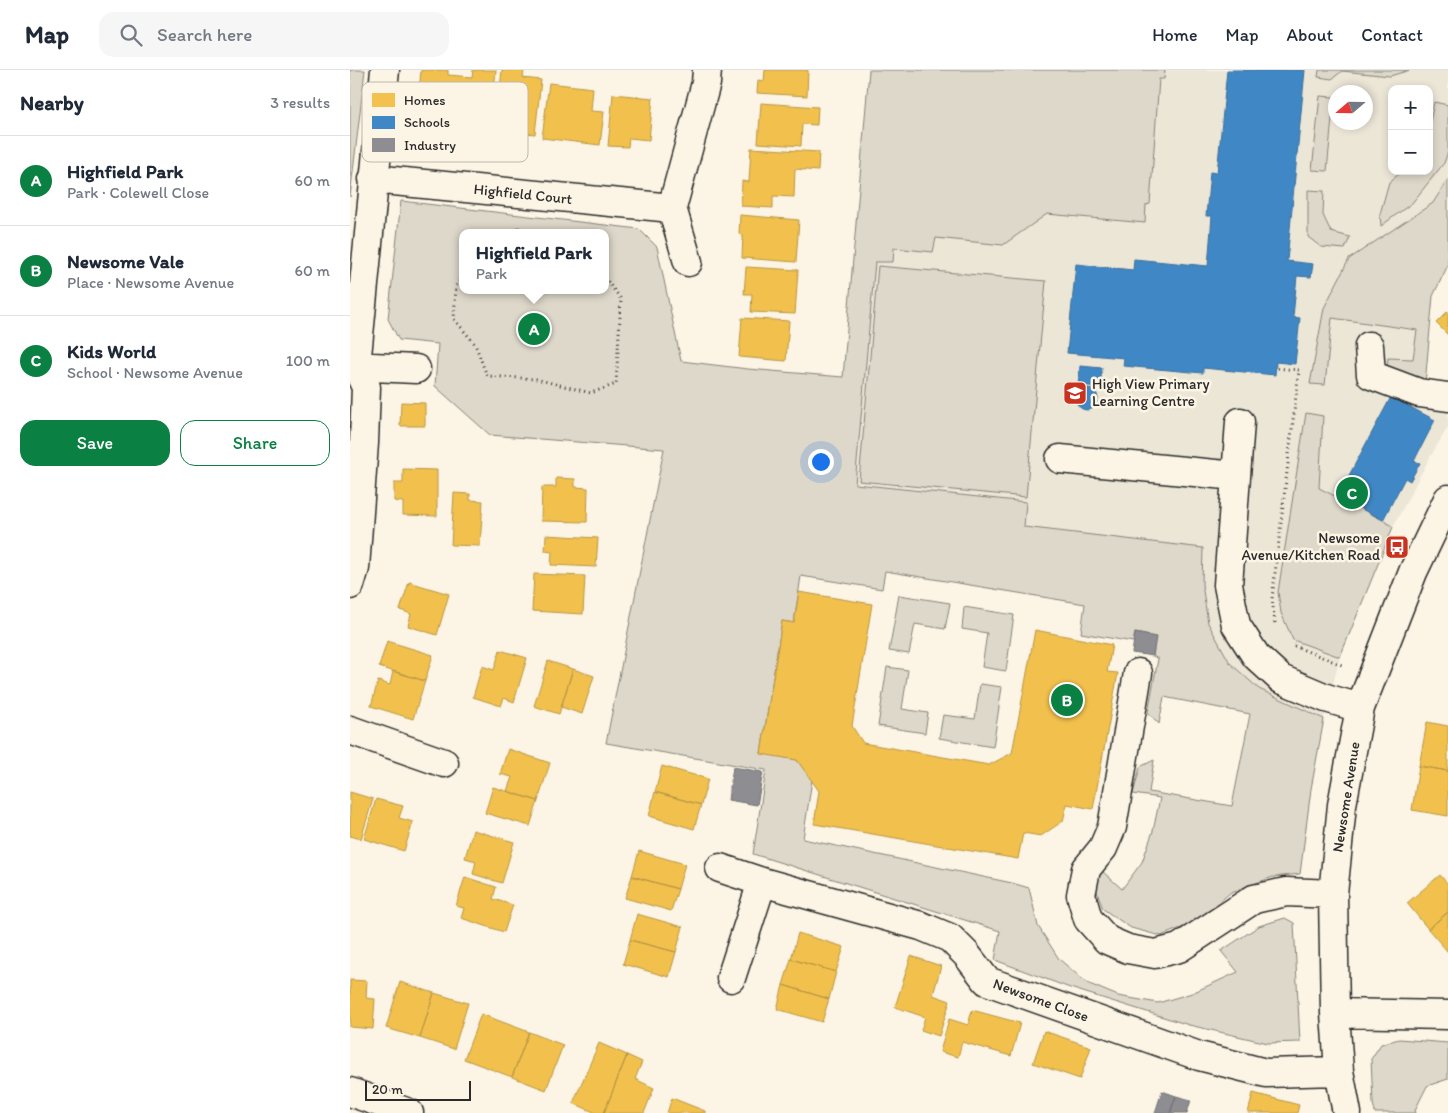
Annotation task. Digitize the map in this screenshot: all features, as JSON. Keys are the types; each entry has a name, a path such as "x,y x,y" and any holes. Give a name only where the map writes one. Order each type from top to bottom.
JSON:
{"street":[{"path":"688,262 672,208 706,83 707,70"},
{"path":"350,585 354,568 366,396 366,387 353,366 375,162"},
{"name":"Highfield Court","path":"373,179 672,208"},
{"path":"1369,346 1371,375 1419,393 1448,397"},
{"path":"353,366 416,369"},
{"path":"1240,422 1228,585 1236,626 1256,656 1281,679 1326,698 1360,708"},
{"path":"1060,459 1236,476"},
{"name":"Newsome Avenue","path":"1347,1113 1339,1071 1335,1013 1333,894 1342,805 1360,708 1413,572 1448,499"},
{"path":"1138,673 1112,827 1103,848 1086,869 1081,894 1088,919 1107,940 1128,949 1155,954 1179,948 1254,899 1286,892 1333,894"},
{"path":"350,730 444,763"},
{"name":"Newsome Close","path":"720,868 762,882 921,926 950,938 966,954 987,981 1198,1056 1266,1074 1339,1071"},
{"path":"731,978 762,882"},
{"path":"1335,1013 1448,1016"},
{"path":"350,1092 409,1113"}],"path":[{"path":"459,282 456,286 454,319 475,344 487,376 536,379 591,393 616,384 621,299 609,283"},
{"path":"1275,368 1299,370 1272,599 1276,628"},
{"path":"1289,644 1372,678"}],"shaded area":[{"path":"350,70 365,70 364,82 362,82 350,197"},
{"name":"High View Primary Learning Centre","path":"869,70 1448,70 1448,265 1433,296 1425,384 1448,387 1448,427 1393,527 1340,657 1324,719 1259,689 1230,663 1208,623 1202,584 1203,548 829,505 844,377"},
{"path":"869,70 1165,70 1164,79 1159,79 1150,204 1146,205 1145,223 1047,214 1003,245 936,238 933,252 894,248 893,262 875,262 855,484 1026,502 1024,527 1203,548 1202,584 1208,623 1230,663 1259,689 1324,719 1311,789 1300,874 1273,877 1231,892 1196,922 1161,936 1131,928 1103,909 1095,886 1101,870 1122,889 1142,862 1153,831 1160,798 1133,794 1140,767 1154,760 1149,792 1232,806 1250,714 1164,697 1159,724 1148,712 1158,659 1153,656 1155,637 1135,633 1133,642 1081,633 1085,604 885,571 882,589 801,576 794,623 782,621 761,753 797,760 812,780 803,839 1029,888 1038,926 1059,959 1087,983 1118,996 1158,1003 1192,993 1238,972 1221,951 1259,926 1285,918 1294,923 1300,1042 1268,1043 1189,1025 1070,988 995,960 1000,931 753,854 766,770 606,743 664,449 490,435 435,386 438,344 399,340 388,319 401,201 639,229 657,247 681,361 843,377"},
{"path":"1319,70 1410,70 1390,76 1342,71 1332,79 1318,77"},
{"path":"1320,96 1328,97 1328,130 1331,130 1327,171 1312,170"},
{"path":"1434,102 1448,105 1448,152 1444,163 1412,203 1381,226 1380,214 1389,182 1398,175 1433,175"},
{"path":"1448,179 1448,265 1433,296 1425,384 1387,369 1388,358 1413,359 1417,330 1332,318 1325,385 1310,384 1324,308 1349,259 1433,203"},
{"path":"1308,190 1324,191 1323,215 1331,232 1350,237 1345,249 1321,247 1308,237"},
{"path":"878,266 1046,281 1026,497 859,481"},
{"path":"1306,413 1323,416 1319,488 1383,520 1393,527 1340,657 1293,640 1281,613 1278,592"},
{"path":"899,595 950,603 945,629 915,624 909,654 889,651"},
{"path":"964,607 1014,615 1006,671 982,667 987,633 962,629"},
{"path":"887,667 908,670 902,709 928,713 925,733 878,726"},
{"path":"980,684 1002,687 993,747 939,738 943,715 975,719"},
{"path":"1399,1039 1448,1043 1448,1079 1427,1086 1415,1110 1416,1113 1375,1113 1371,1059 1381,1044"}],"building: Homes":[{"path":"421,70 448,70 448,75 472,77 473,70 496,70 495,82 420,82"},
{"path":"502,70 524,70 523,78 541,80 535,134 528,133 528,82 501,82"},
{"path":"765,70 808,70 807,96 757,93 758,80 764,81"},
{"path":"549,83 593,88 591,111 604,112 600,145 542,138"},
{"path":"613,94 653,98 649,140 629,138 628,147 608,146"},
{"path":"761,103 818,107 817,125 802,124 801,146 758,143"},
{"path":"751,148 819,152 818,171 795,169 794,197 773,196 773,208 741,206 742,181 749,182"},
{"path":"740,215 799,220 796,262 742,258 743,235 739,234"},
{"path":"746,267 798,270 795,314 751,312 752,294 744,294"},
{"path":"1448,311 1448,335 1436,323"},
{"path":"742,318 789,321 786,361 739,357"},
{"path":"401,402 425,403 425,426 400,426"},
{"path":"403,469 437,470 437,516 403,515 403,502 394,501 394,483 403,483"},
{"path":"556,478 575,479 575,487 588,488 587,522 541,521 542,487 556,487"},
{"path":"454,493 470,494 470,500 483,501 480,546 451,545"},
{"path":"546,535 598,538 596,567 551,565 552,552 545,551"},
{"path":"534,574 585,576 583,614 532,611"},
{"path":"409,582 449,594 437,635 408,626 411,614 400,610"},
{"path":"799,592 872,604 852,726 863,743 989,765 1012,753 1035,630 1112,645 1107,672 1118,673 1093,809 1067,804 1063,821 1041,836 1023,833 1018,859 814,824 819,791 797,760 761,754 782,621 794,623"},
{"path":"387,641 433,655 425,681 379,667"},
{"path":"500,650 527,658 514,702 504,698 501,706 473,697 482,666 494,670"},
{"path":"548,661 573,669 559,714 534,706"},
{"path":"573,669 594,676 582,714 561,707"},
{"path":"393,671 425,681 413,719 371,706 378,681 390,685"},
{"path":"1427,722 1448,726 1448,771 1419,766"},
{"path":"508,749 550,763 538,801 507,791 512,777 500,774"},
{"path":"662,766 708,779 701,805 655,792"},
{"path":"1419,766 1448,771 1448,816 1412,810"},
{"path":"493,787 538,801 530,826 485,813"},
{"path":"350,792 373,799 361,839 350,836"},
{"path":"655,792 701,805 694,829 649,816"},
{"path":"376,799 403,806 399,818 413,822 404,851 364,839"},
{"path":"473,830 514,842 502,883 473,874 476,861 465,858"},
{"path":"639,851 685,864 678,889 632,876"},
{"path":"1440,875 1448,884 1448,912 1428,929 1407,903"},
{"path":"632,876 678,889 671,911 625,898"},
{"path":"465,877 496,887 493,899 513,905 504,932 461,918 464,908 456,906"},
{"path":"1448,912 1448,952 1428,929"},
{"path":"637,914 683,927 676,952 630,940"},
{"path":"798,933 844,947 836,972 791,959"},
{"path":"630,940 676,952 669,977 623,964"},
{"path":"911,956 941,966 933,995 950,1001 939,1036 921,1030 925,1017 895,1007"},
{"path":"791,959 836,972 829,999 783,985"},
{"path":"350,980 367,981 366,998 375,999 373,1029 350,1027"},
{"path":"400,982 434,993 420,1038 386,1028"},
{"path":"783,985 829,999 822,1022 777,1009"},
{"path":"434,993 468,1003 454,1049 420,1038"},
{"path":"972,1010 1020,1023 1011,1056 962,1042 958,1057 940,1052 949,1019 968,1025"},
{"path":"481,1014 529,1032 512,1077 464,1059"},
{"path":"1044,1031 1091,1047 1080,1079 1033,1063"},
{"path":"529,1032 563,1045 546,1090 512,1077"},
{"path":"599,1043 627,1055 604,1113 596,1113 573,1103"},
{"path":"627,1055 642,1062 635,1079 654,1088 644,1113 604,1113"},
{"path":"1253,1093 1299,1105 1297,1113 1248,1113"},
{"path":"672,1098 705,1111 705,1113 667,1113"}],"building: Schools":[{"path":"1227,70 1305,70 1287,261 1313,264 1311,277 1297,276 1293,317 1300,318 1295,364 1276,362 1275,375 1203,368 1203,373 1123,366 1124,358 1067,353 1076,264 1133,270 1134,259 1208,266 1212,216 1206,216 1210,172 1217,173"},
{"path":"1080,366 1102,368 1100,387 1078,385"},
{"path":"1083,388 1091,388 1098,395 1098,403 1091,410 1083,410 1076,403 1076,395"},
{"path":"1391,397 1435,420 1414,461 1420,463 1410,481 1405,478 1383,520 1338,496"}],"building: Industry":[{"path":"1135,633 1156,637 1153,656 1132,653"},
{"path":"733,767 763,772 757,805 728,800"},
{"path":"1162,1091 1176,1096 1170,1113 1155,1113"},
{"path":"1176,1096 1191,1100 1187,1113 1170,1113"}],"place":[{"name":"Highfield Park","path":"534,329"},
{"name":"High View Primary Learning Centre","path":"1075,393"},
{"name":"Kids World","path":"1352,493"},
{"name":"Newsome Avenue/Kitchen Road","path":"1397,547"},
{"name":"Newsome Vale","path":"1067,700"}]}
